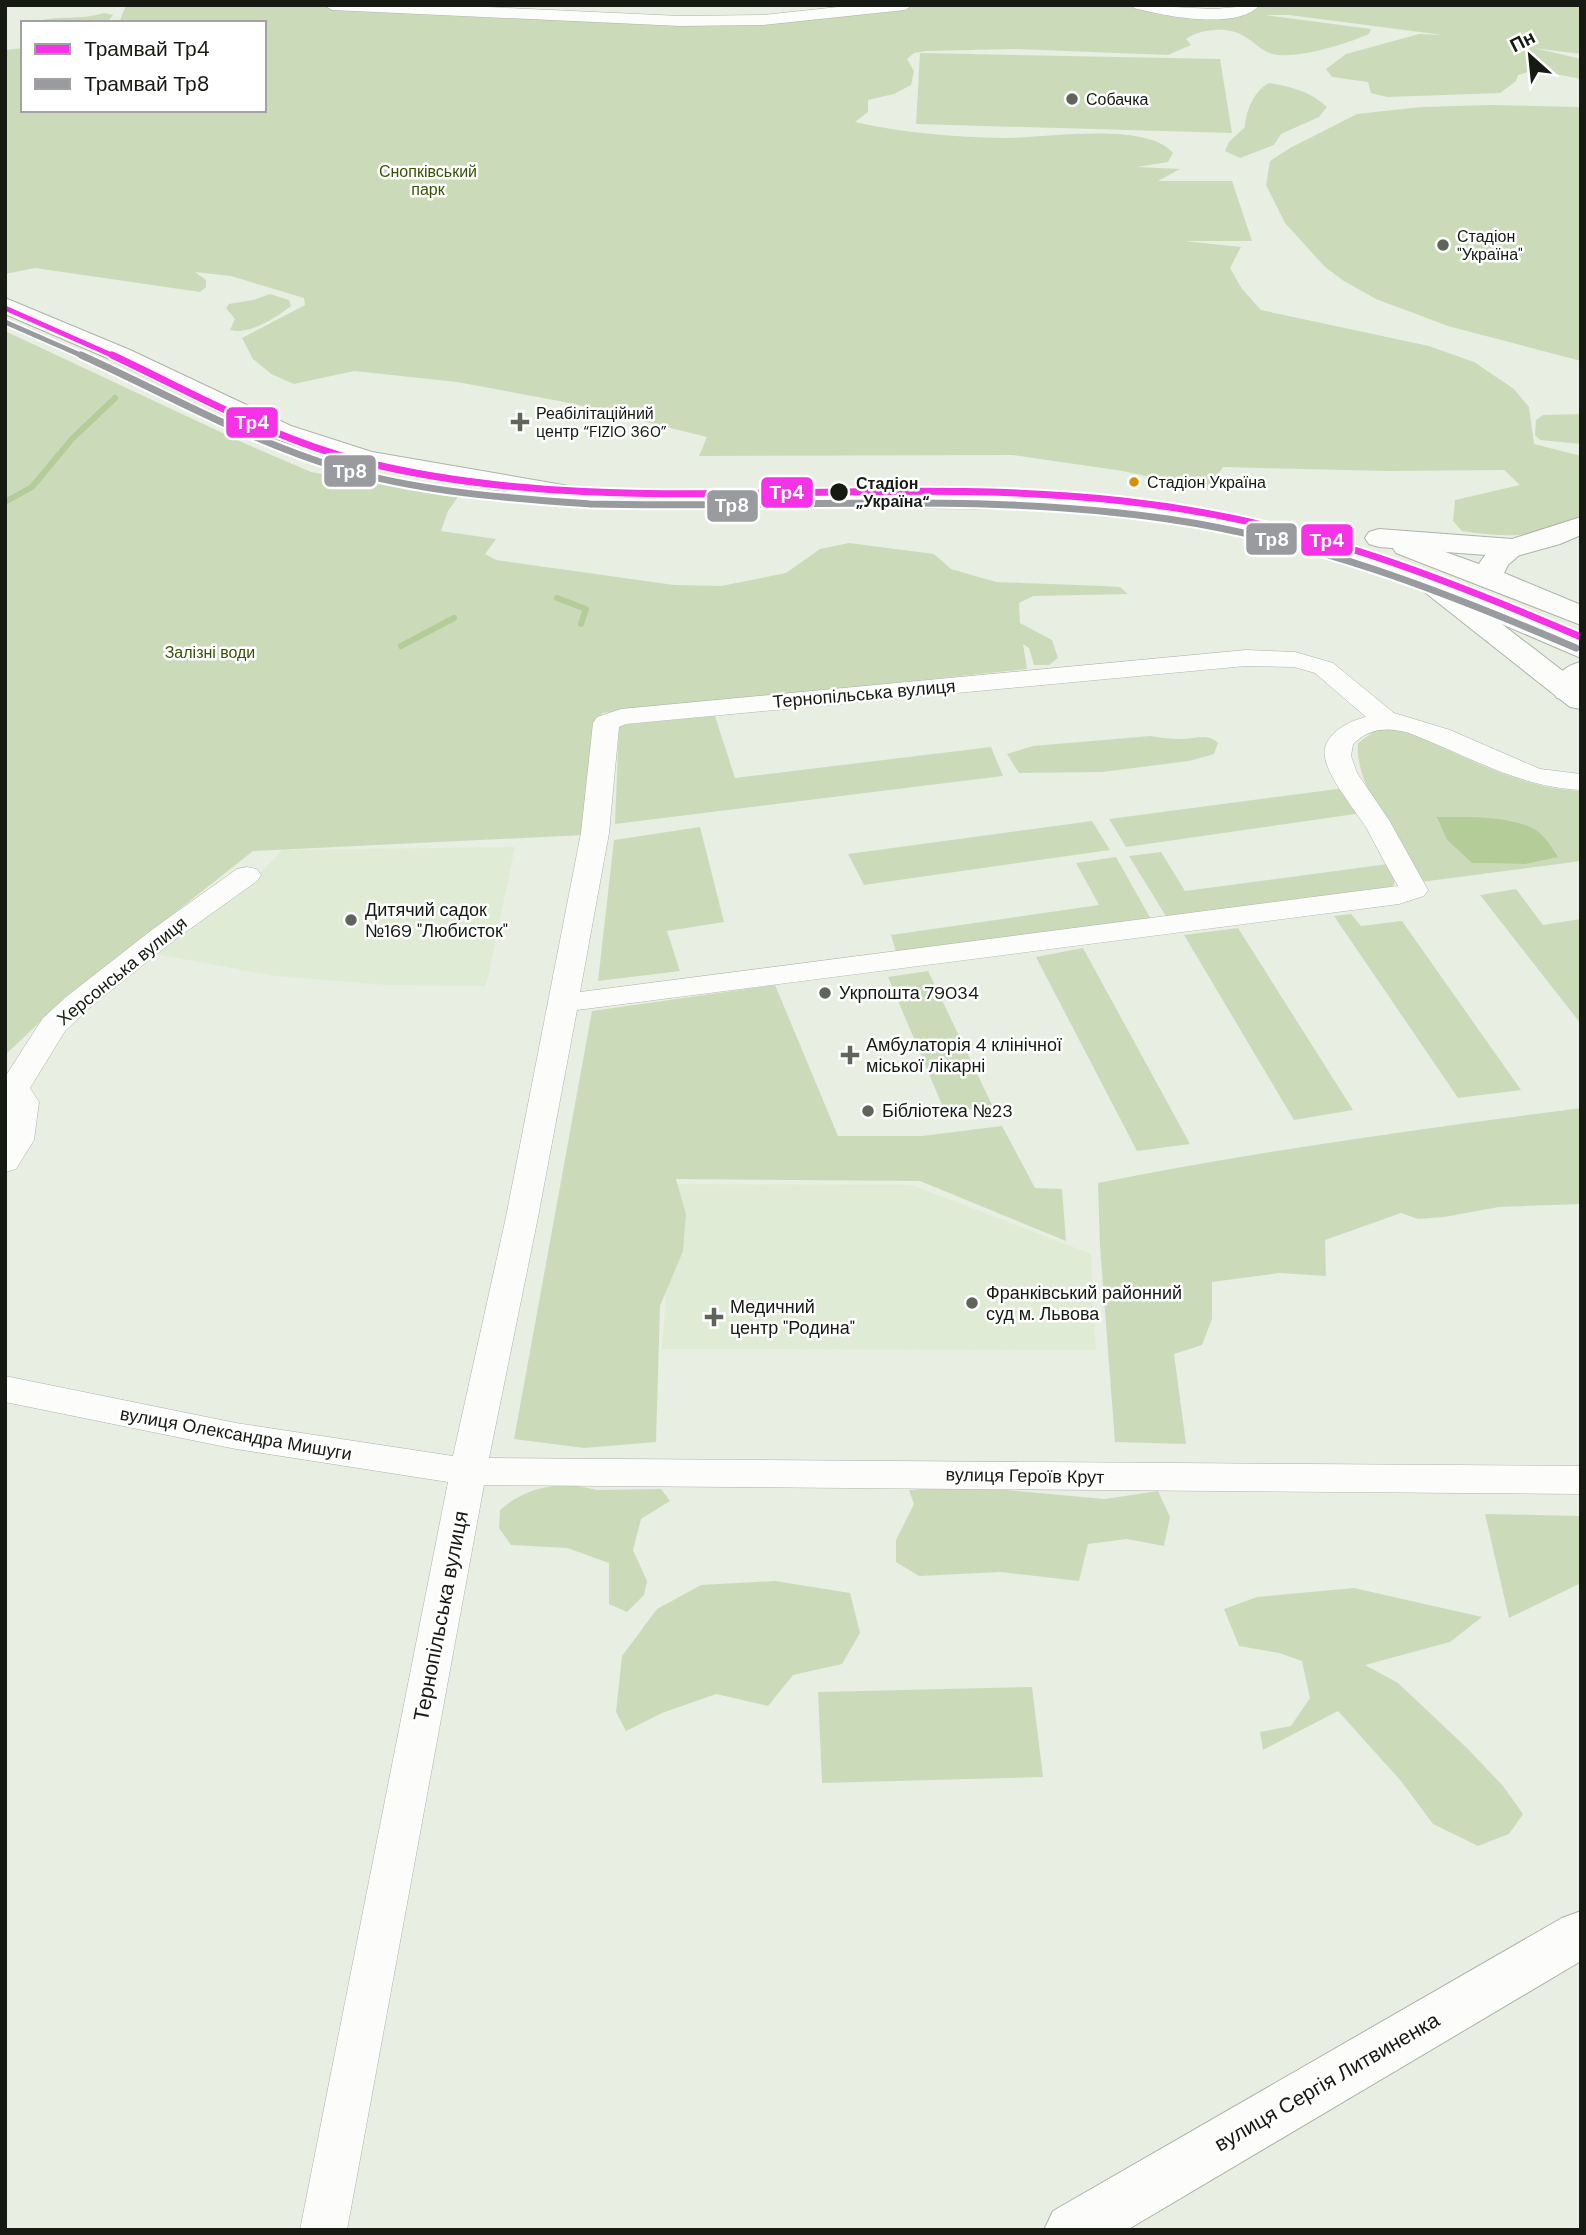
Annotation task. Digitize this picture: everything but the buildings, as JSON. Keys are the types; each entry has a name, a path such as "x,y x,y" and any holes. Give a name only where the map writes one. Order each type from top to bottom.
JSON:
{"main road":[{"path":"5,305 121,355 282,432 368,460 586,497 1007,500 1143,508 1214,518 1292,535 1432,584 1581,649"},
{"path":"504,481 867,477 1057,482 1168,497 1379,538 1513,548 1550,538 1581,525"},
{"path":"1379,538 1460,566 1581,617"},
{"path":"1488,577 1495,561 1513,548"},
{"path":"1432,584 1577,687"},
{"name":"вулиця Сергія Литвиненка","path":"1073,2230 1581,1934"}],"street":[{"path":"332,5 680,21 776,19 905,5"},
{"path":"1140,5 1227,13 1246,11 1252,5"},
{"name":"Тернопільська вулиця","path":"323,2230 595,833 606,723 621,717 1246,658 1295,660 1324,668 1386,719 1434,734 1533,775 1557,782 1581,782"},
{"path":"563,1003 1399,895 1414,890 1374,819 1343,774 1337,752 1339,743 1345,737 1386,719"},
{"name":"Херсонська вулиця","path":"5,1162 18,1140 20,1128 23,1102 14,1088 54,1025 77,1003 163,935 247,875"},
{"name":"вулиця Олександра Мишуги","path":"5,1389 114,1412 390,1462 469,1471"},
{"name":"вулиця Героїв Крут","path":"469,1471 1581,1480"}],"shaded area":[{"path":"1437,817 1485,818 1521,824 1540,833 1558,857 1525,864 1472,863 1447,840"},
{"name":"Дитячий садок №169 \"Любисток\"","path":"515,847 486,986 388,985 275,976 156,954 248,885 283,850"},
{"path":"674,1184 912,1185 1091,1254 1096,1350 662,1349"}],"green space":[{"name":"Снопківський парк","path":"126,5 385,5 744,20 891,5 1156,5 1217,10 1253,5 1581,5 1581,54 1534,48 1581,59 1581,79 1535,70 1518,75 1516,81 1500,93 1387,97 1371,93 1368,82 1332,77 1326,69 1346,54 1419,34 1443,35 1289,15 1265,15 1371,29 1369,34 1337,46 1289,55 1268,52 1242,35 1228,30 1205,31 1191,36 1186,39 1191,45 1168,55 1014,49 914,53 907,59 914,71 911,85 894,94 868,100 868,112 855,122 910,132 968,137 1119,134 1141,137 1160,143 1173,153 1168,162 1137,167 1180,169 1158,181 1232,181 1252,241 1184,241 1241,247 1230,268 1242,289 1261,310 1429,346 1474,362 1514,389 1529,407 1534,444 1581,456 1581,516 1567,524 1539,533 1493,535 1462,531 1453,521 1455,500 1520,485 1504,470 1388,471 1223,467 1208,490 1123,471 1012,455 699,456 707,437 570,403 457,382 354,371 294,384 271,374 253,359 242,338 305,305 304,298 231,276 195,272 206,280 206,287 200,292 35,268 5,274 5,50 21,48 21,112 266,112 266,21 120,21"},
{"path":"113,15 108,21 38,21 86,17"},
{"name":"Собачка","path":"920,53 1220,59 1232,133 916,124"},
{"path":"1269,83 1315,97 1327,107 1319,117 1281,134 1274,145 1240,158 1225,151 1229,142 1245,127 1255,96"},
{"name":"Стадіон \"Україна\"","path":"1421,107 1581,107 1581,361 1448,326 1376,299 1325,267 1285,223 1266,185 1270,161 1357,114"},
{"path":"270,294 289,300 291,306 254,328 230,330 235,319 226,308 229,304"},
{"name":"Залізні води","path":"5,331 311,472 460,494 448,511 441,531 496,539 485,554 496,560 674,585 721,586 786,573 820,549 849,543 934,554 951,569 996,582 1120,587 1128,594 1033,596 1019,603 1020,623 1052,640 1058,658 1049,665 1034,665 1029,648 1023,644 1027,669 602,713 584,835 253,851 58,1005 5,1055"},
{"path":"1581,414 1581,444 1540,440 1535,435 1536,420 1543,415"},
{"path":"715,716 735,778 991,747 1003,776 615,824 619,725"},
{"path":"1391,728 1406,731 1513,777 1558,789 1581,791 1581,861 1421,882 1380,815 1363,777 1358,743 1376,730","holes":["1447,840 1525,864 1472,863"]},
{"path":"1150,736 1179,739 1205,737 1218,743 1214,754 1189,761 1102,772 1019,773 1007,754 1033,746"},
{"path":"1345,788 1362,813 1126,847 1109,819"},
{"path":"1092,821 1110,850 864,885 848,854"},
{"path":"700,827 724,922 667,931 680,971 598,981 614,840"},
{"path":"1161,852 1185,891 1388,864 1395,877 1394,885 1377,892 1167,918 1129,856"},
{"path":"1116,857 1152,921 897,954 891,935 1099,905 1076,863"},
{"path":"1516,889 1543,925 1581,919 1581,1024 1480,895"},
{"path":"1351,914 1361,926 1402,921 1521,1090 1458,1098 1334,916"},
{"path":"1238,928 1353,1110 1294,1120 1184,935"},
{"path":"1083,948 1190,1144 1137,1151 1036,957"},
{"path":"928,971 993,1107 945,1112 888,977"},
{"path":"775,985 838,1136 922,1136 1002,1126 1035,1188 1062,1189 1066,1241 920,1181 676,1179 686,1214 683,1251 660,1306 656,1442 584,1448 514,1439 592,1011"},
{"path":"1581,1108 1581,1204 1499,1207 1418,1219 1401,1213 1325,1240 1326,1276 1279,1273 1212,1282 1212,1319 1202,1345 1174,1354 1186,1444 1115,1442 1100,1246 1098,1183 1339,1141"},
{"path":"569,1484 597,1490 661,1489 670,1501 641,1519 633,1550 647,1581 644,1595 627,1612 609,1604 609,1563 567,1548 511,1545 499,1528 500,1510 516,1499 541,1488"},
{"path":"962,1486 1105,1499 1158,1491 1170,1517 1164,1546 1127,1539 1088,1544 1079,1581 1000,1572 919,1576 896,1562 896,1540 914,1504 909,1490"},
{"path":"1485,1514 1581,1516 1581,1583 1509,1618"},
{"path":"775,1581 850,1593 860,1633 842,1664 793,1675 768,1706 716,1694 662,1713 626,1731 616,1712 622,1656 657,1609 701,1585"},
{"path":"1354,1588 1482,1617 1450,1642 1365,1665 1398,1683 1503,1786 1523,1814 1509,1834 1478,1846 1433,1824 1401,1781 1338,1711 1263,1750 1260,1732 1291,1726 1310,1698 1302,1661 1279,1653 1239,1646 1224,1609 1257,1597"},
{"path":"1032,1687 1043,1777 822,1783 818,1692"}],"waterway":[{"path":"5,502 32,487 72,439 115,398"},
{"path":"557,598 586,609 581,624"},
{"path":"401,646 454,618"}],"tram line":[{"name":"Тр4","path":"5,308 112,355 263,427 362,462 447,478 592,492 665,494 956,491 1077,496 1173,507 1267,525 1360,550 1450,582 1581,637"},
{"name":"Тр8","path":"5,322 278,447 341,469 386,480 518,499 590,504 736,506 954,503 1074,508 1170,519 1264,537 1357,562 1446,593 1576,648"}],"place":[{"name":"Собачка","path":"1072,99"},
{"name":"Стадіон \"Україна\"","path":"1443,245"},
{"name":"Реабілітаційний центр “FIZIO 360”","path":"520,422"},
{"name":"Стадіон Україна","path":"1134,482"},
{"name":"Стадіон „Україна“","path":"839,492"},
{"name":"Дитячий садок №169 \"Любисток\"","path":"351,920"},
{"name":"Укрпошта 79034","path":"825,993"},
{"name":"Амбулаторія 4 клінічної міської лікарні","path":"850,1055"},
{"name":"Бібліотека №23","path":"868,1111"},
{"name":"Франківський районний суд м. Львова","path":"972,1303"},
{"name":"Медичний центр \"Родина\"","path":"714,1317"}]}
